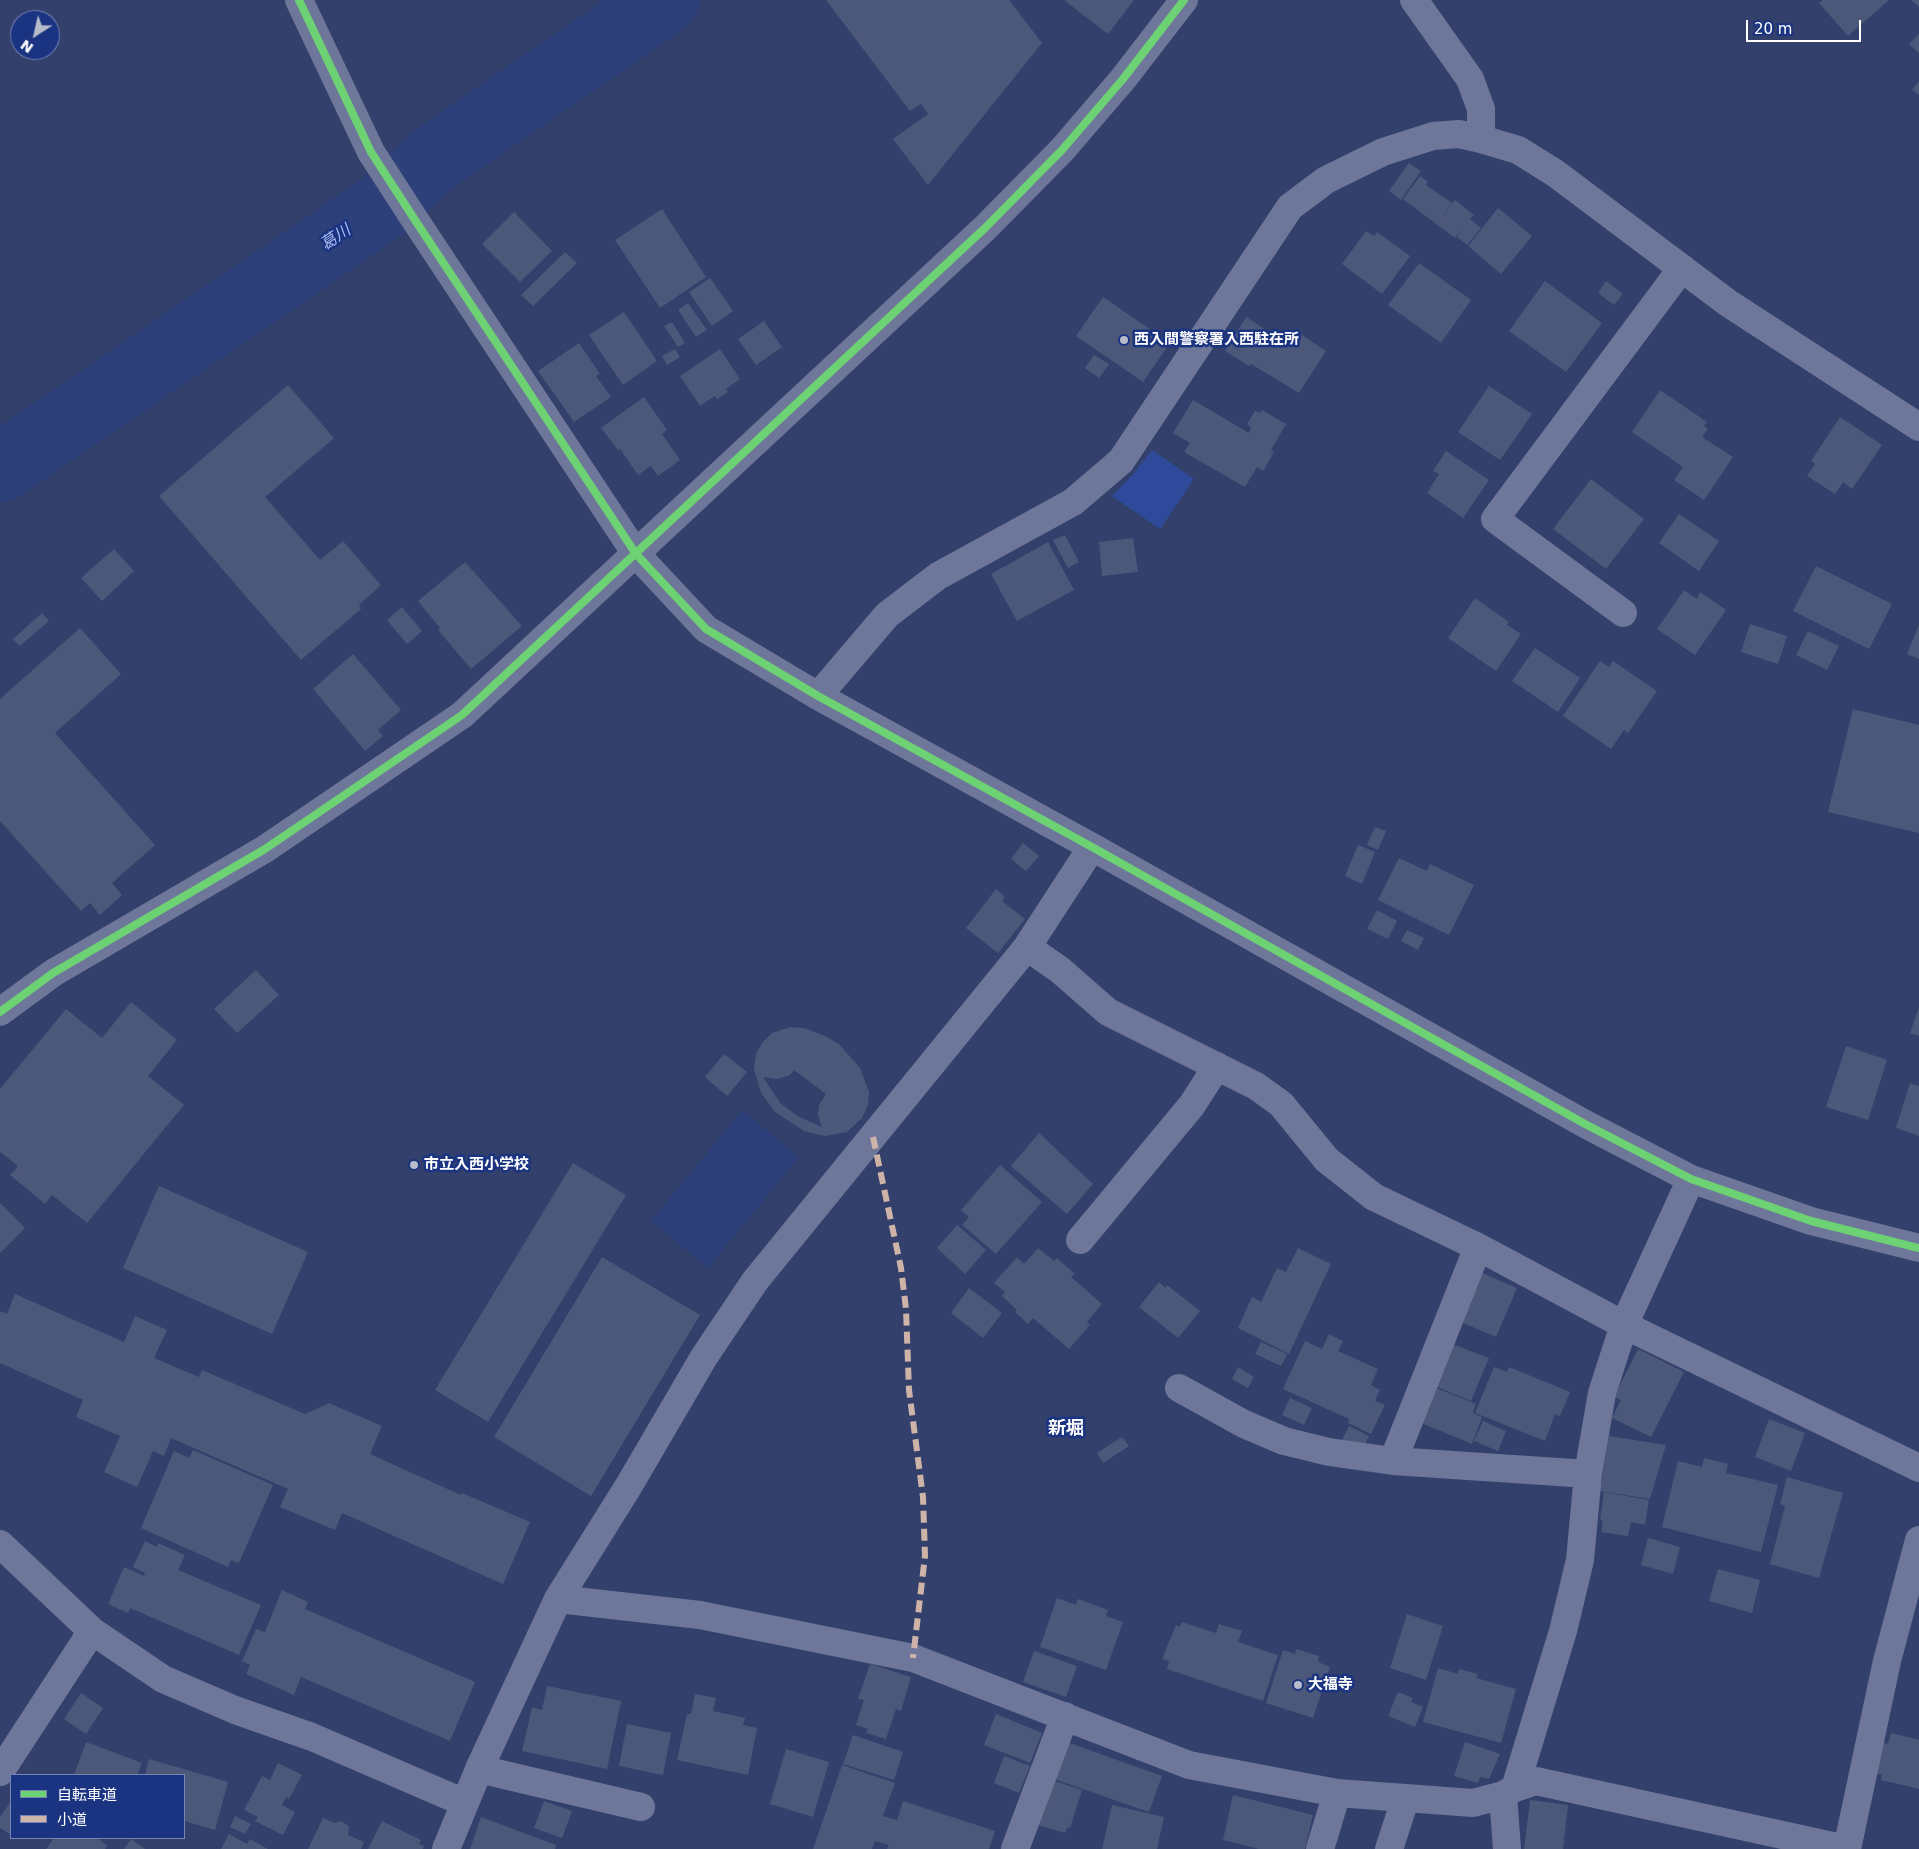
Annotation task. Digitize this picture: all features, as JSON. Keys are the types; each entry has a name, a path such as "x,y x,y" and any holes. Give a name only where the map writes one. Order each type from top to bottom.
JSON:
{"street":[{"path":"299,0 371,152 413,217 636,554 706,629 818,696 1092,847 1585,1124 1691,1179 1811,1221 1919,1248"},
{"path":"0,1012 53,973 265,849 462,715 992,221 1062,150 1123,79 1184,0"},
{"path":"1414,0 1470,79 1481,109 1481,138"},
{"path":"818,696 887,616 908,599 938,576 1073,502 1121,461 1290,207 1326,180 1382,152 1433,136 1460,134 1481,138 1518,150 1555,173 1728,303 1919,427"},
{"path":"1622,613 1495,519 1682,268"},
{"path":"446,1849 479,1769 558,1599 628,1487 704,1357 755,1281 1028,947 1092,847"},
{"path":"1028,947 1060,970 1108,1012 1256,1086 1281,1104 1327,1160 1374,1197 1478,1247 1624,1325 1919,1468"},
{"path":"1080,1240 1192,1104 1217,1066"},
{"path":"1507,1849 1509,1791 1563,1631 1580,1560 1588,1474 1602,1393 1624,1325 1691,1179"},
{"path":"1393,1461 1478,1247"},
{"path":"1178,1388 1244,1424 1284,1441 1329,1452 1393,1461 1588,1474"},
{"path":"558,1599 700,1615 913,1658 1190,1765 1337,1793 1405,1800 1473,1803 1536,1781 1847,1849 1887,1661 1919,1540"},
{"path":"0,1544 92,1630 163,1679 235,1710 312,1737 465,1803"},
{"path":"0,1772 92,1630"},
{"path":"1015,1849 1065,1716"},
{"path":"479,1769 641,1807"},
{"path":"1320,1849 1337,1793"},
{"path":"1389,1849 1405,1800"}],"shaded area":[{"path":"1152,450 1194,479 1160,529 1112,496 1134,473"},
{"path":"742,1110 799,1157 708,1268 651,1221"}],"building":[{"path":"826,0 1009,0 1042,43 928,185 893,139 928,114 921,104 910,111"},
{"path":"1066,0 1134,0 1108,34"},
{"path":"1823,0 1889,0 1848,36 1819,3"},
{"path":"1911,0 1919,0 1919,7"},
{"path":"1919,34 1919,53 1909,44"},
{"path":"1919,81 1919,95 1912,90"},
{"path":"1409,163 1421,171 1401,200 1389,191"},
{"path":"1420,176 1428,182 1426,185 1452,203 1438,222 1455,200 1474,215 1470,219 1481,228 1467,245 1457,237 1464,227 1455,238 1403,199"},
{"path":"1498,208 1532,236 1501,274 1468,246"},
{"path":"662,209 706,277 660,308 615,240"},
{"path":"514,212 552,251 520,282 482,244"},
{"path":"1366,231 1374,236 1377,232 1410,256 1382,294 1342,264"},
{"path":"565,252 577,263 533,306 521,295"},
{"path":"1419,263 1471,300 1441,343 1388,305"},
{"path":"710,278 733,311 712,326 689,292"},
{"path":"1545,281 1602,323 1566,372 1509,331"},
{"path":"1606,281 1623,294 1614,305 1598,293"},
{"path":"1103,297 1170,343 1143,382 1076,336"},
{"path":"688,303 707,330 696,337 678,310"},
{"path":"624,312 657,361 623,385 589,335"},
{"path":"1246,317 1288,344 1296,331 1326,351 1299,393 1251,364 1249,366 1225,351"},
{"path":"764,321 782,347 756,365 738,339"},
{"path":"672,322 685,343 678,347 664,326"},
{"path":"579,343 600,374 596,376 611,397 574,422 538,371"},
{"path":"675,349 680,357 667,365 662,356"},
{"path":"720,349 740,379 726,389 728,392 717,399 715,396 700,406 680,376"},
{"path":"1094,355 1109,364 1099,378 1085,368"},
{"path":"288,385 334,438 265,497 320,560 343,541 381,585 359,605 361,609 301,660 159,496"},
{"path":"1489,386 1532,414 1500,460 1458,432"},
{"path":"1660,390 1707,422 1704,426 1708,429 1702,437 1733,457 1704,500 1674,480 1683,467 1632,432"},
{"path":"644,397 667,430 662,434 680,460 658,476 651,466 638,475 620,449 618,450 601,428"},
{"path":"1193,400 1249,433 1251,427 1247,424 1255,411 1260,413 1262,410 1286,424 1271,450 1274,452 1263,471 1257,467 1245,487 1184,452 1190,443 1173,433"},
{"path":"1840,417 1882,445 1852,489 1843,482 1835,494 1807,476 1815,464 1811,461"},
{"path":"1446,451 1489,480 1463,518 1427,493 1439,474 1433,471"},
{"path":"1591,479 1644,519 1606,569 1553,529"},
{"path":"1679,514 1719,541 1699,571 1659,543"},
{"path":"1065,535 1079,562 1068,568 1053,540"},
{"path":"1133,538 1138,572 1102,576 1099,542"},
{"path":"1048,542 1074,590 1017,621 991,574"},
{"path":"114,549 134,571 102,601 81,578"},
{"path":"465,562 522,626 471,669 438,630 440,628 418,601"},
{"path":"1816,566 1892,604 1869,649 1793,611"},
{"path":"1684,590 1697,599 1700,592 1726,610 1695,655 1657,629"},
{"path":"1475,598 1509,622 1507,625 1521,634 1496,671 1448,638"},
{"path":"402,607 422,631 407,644 387,620"},
{"path":"42,613 49,621 20,646 13,639"},
{"path":"1750,624 1787,636 1778,664 1741,652"},
{"path":"1919,625 1919,659 1907,654"},
{"path":"80,628 121,674 55,733 155,845 112,883 122,895 100,915 90,903 81,911 0,821 0,699"},
{"path":"1808,631 1839,646 1827,670 1796,655"},
{"path":"1535,648 1580,678 1558,712 1512,681"},
{"path":"353,654 401,710 378,730 383,736 365,751 313,689"},
{"path":"1600,661 1609,667 1613,661 1657,691 1628,733 1624,730 1611,749 1563,716"},
{"path":"1853,709 1919,725 1919,833 1828,812"},
{"path":"1375,827 1386,831 1378,850 1367,845"},
{"path":"1023,843 1039,856 1026,871 1011,859"},
{"path":"1358,845 1375,852 1362,884 1345,876"},
{"path":"1399,858 1427,871 1430,864 1474,885 1449,935 1378,900"},
{"path":"996,889 1005,897 1002,901 1025,919 998,953 966,928"},
{"path":"1377,910 1397,921 1388,939 1367,929"},
{"path":"1407,930 1424,938 1418,950 1401,941"},
{"path":"256,970 279,995 237,1033 214,1009"},
{"path":"131,1002 177,1040 148,1076 184,1105 87,1223 52,1195 45,1204 10,1175 18,1166 0,1152 0,1089 66,1009 102,1038"},
{"path":"1919,1007 1919,1036 1910,1033"},
{"path":"790,1027 804,1028 825,1036 839,1044 860,1068 869,1092 868,1105 862,1118 847,1132 825,1136 804,1131 775,1112 761,1093 754,1069 756,1053 772,1033","holes":["794,1070 826,1094 819,1105 818,1115 822,1127 799,1117 780,1103 763,1077 778,1079 790,1075"]},
{"path":"1846,1046 1887,1060 1868,1120 1826,1107"},
{"path":"724,1054 747,1072 727,1096 705,1077"},
{"path":"1910,1083 1919,1086 1919,1136 1896,1128"},
{"path":"1039,1133 1093,1184 1067,1214 1011,1166"},
{"path":"573,1163 626,1195 488,1422 435,1390"},
{"path":"1000,1165 1042,1202 996,1254 962,1225 969,1217 961,1210"},
{"path":"159,1186 308,1252 272,1334 123,1268"},
{"path":"0,1203 25,1228 0,1253"},
{"path":"957,1225 986,1250 965,1274 937,1248"},
{"path":"1038,1248 1054,1261 1057,1258 1075,1274 1071,1277 1102,1304 1087,1322 1090,1325 1069,1349 1033,1318 1028,1324 1002,1296 1005,1292 994,1283 1017,1257 1024,1264"},
{"path":"1298,1248 1331,1264 1289,1354 1238,1328 1252,1297 1261,1302 1277,1268 1286,1272"},
{"path":"602,1257 700,1315 591,1496 494,1437"},
{"path":"1482,1273 1517,1288 1496,1337 1461,1322"},
{"path":"1159,1282 1165,1288 1167,1285 1200,1311 1178,1338 1139,1307"},
{"path":"969,1288 1002,1313 983,1338 951,1313"},
{"path":"15,1294 124,1342 135,1316 167,1330 154,1358 199,1377 202,1370 305,1414 329,1403 382,1426 370,1454 461,1495 462,1493 530,1522 503,1584 342,1513 335,1530 280,1507 288,1489 171,1438 164,1456 153,1451 137,1487 104,1472 120,1436 76,1417 83,1400 0,1363 0,1311 7,1314"},
{"path":"1329,1334 1343,1341 1338,1351 1378,1369 1371,1385 1380,1390 1375,1401 1385,1405 1371,1434 1348,1423 1349,1419 1283,1389 1305,1341 1322,1349"},
{"path":"1261,1342 1287,1354 1281,1366 1255,1354"},
{"path":"1452,1344 1489,1358 1471,1401 1435,1386"},
{"path":"1638,1349 1684,1372 1651,1437 1612,1418 1621,1400 1614,1397"},
{"path":"1238,1367 1254,1377 1248,1388 1232,1379"},
{"path":"1494,1367 1507,1372 1509,1367 1570,1392 1560,1416 1555,1414 1545,1441 1475,1413"},
{"path":"1434,1387 1476,1404 1473,1413 1482,1417 1472,1444 1419,1422"},
{"path":"1290,1398 1312,1408 1304,1425 1282,1415"},
{"path":"1769,1419 1805,1433 1791,1471 1755,1457"},
{"path":"1483,1421 1506,1431 1498,1451 1474,1441"},
{"path":"1349,1426 1369,1436 1362,1450 1342,1440"},
{"path":"1609,1436 1666,1445 1650,1499 1600,1491"},
{"path":"1122,1437 1129,1446 1103,1463 1097,1453"},
{"path":"193,1450 273,1485 239,1563 231,1560 228,1567 141,1528 174,1451 189,1458"},
{"path":"1704,1458 1728,1464 1726,1473 1778,1485 1761,1552 1662,1527 1678,1461 1702,1467"},
{"path":"1787,1477 1843,1493 1819,1578 1770,1564 1785,1506 1780,1504"},
{"path":"1604,1492 1649,1500 1645,1525 1631,1522 1628,1536 1601,1532 1603,1521 1600,1519"},
{"path":"1648,1538 1680,1547 1673,1574 1641,1565"},
{"path":"145,1541 157,1547 158,1543 185,1555 178,1570 261,1605 239,1655 130,1608 128,1613 108,1604 124,1567 144,1576 145,1573 133,1567"},
{"path":"1718,1569 1760,1580 1752,1613 1709,1601"},
{"path":"282,1590 308,1602 305,1609 475,1682 450,1741 301,1677 294,1695 246,1674 250,1665 242,1661 256,1629 265,1632"},
{"path":"1057,1598 1076,1605 1078,1599 1108,1610 1106,1616 1123,1622 1106,1670 1040,1647"},
{"path":"1407,1614 1443,1626 1426,1680 1390,1668"},
{"path":"1182,1622 1216,1633 1219,1624 1242,1631 1238,1642 1278,1655 1263,1701 1167,1669 1169,1661 1162,1659 1176,1625 1180,1627"},
{"name":"大福寺","path":"1296,1649 1319,1656 1318,1662 1330,1667 1313,1718 1266,1703 1283,1650 1295,1654"},
{"path":"1034,1651 1077,1666 1066,1697 1023,1682"},
{"path":"870,1664 911,1677 901,1711 896,1709 886,1739 866,1733 868,1729 856,1725 864,1700 858,1699"},
{"path":"1438,1668 1458,1674 1459,1669 1478,1674 1476,1678 1516,1689 1501,1743 1423,1722"},
{"path":"547,1686 621,1701 607,1769 522,1751 532,1707 542,1710"},
{"path":"1398,1692 1413,1698 1411,1702 1423,1707 1415,1727 1388,1716"},
{"path":"81,1693 103,1708 86,1734 64,1719"},
{"path":"695,1694 716,1698 713,1711 745,1718 743,1725 757,1728 748,1775 677,1760 687,1714 691,1714"},
{"path":"996,1714 1042,1733 1030,1763 984,1745"},
{"path":"627,1724 671,1733 663,1775 619,1766"},
{"path":"1891,1733 1919,1740 1919,1789 1881,1780 1882,1775 1874,1773 1881,1742 1888,1744"},
{"path":"853,1735 903,1752 894,1780 843,1764"},
{"path":"1064,1741 1162,1776 1149,1812 1051,1778"},
{"path":"86,1742 142,1763 137,1774 74,1774"},
{"path":"1465,1742 1500,1754 1489,1779 1480,1777 1478,1783 1454,1776"},
{"path":"786,1749 829,1762 813,1817 770,1804"},
{"path":"1004,1756 1030,1766 1019,1793 994,1783"},
{"path":"149,1759 228,1782 215,1830 185,1821 185,1774 145,1774"},
{"path":"278,1763 302,1775 289,1799 286,1797 282,1805 295,1812 283,1835 255,1821 258,1817 244,1810 262,1776 270,1780"},
{"path":"842,1765 895,1783 883,1816 897,1820 903,1801 995,1831 989,1849 887,1849 889,1845 875,1841 872,1849 813,1849"},
{"path":"1048,1779 1082,1790 1070,1828 1067,1827 1065,1833 1038,1825"},
{"path":"1233,1795 1313,1815 1305,1849 1259,1849 1223,1840"},
{"path":"1530,1800 1568,1805 1563,1849 1524,1849"},
{"path":"544,1801 572,1811 562,1838 534,1828"},
{"path":"10,1802 10,1834 0,1828 0,1817"},
{"path":"1112,1805 1164,1817 1157,1849 1102,1849"},
{"path":"235,1816 251,1824 245,1834 230,1827"},
{"path":"481,1817 556,1845 555,1849 470,1849"},
{"path":"323,1818 335,1823 341,1821 349,1826 348,1835 364,1842 361,1849 308,1849"},
{"path":"382,1821 421,1840 419,1844 424,1846 423,1849 368,1849"},
{"path":"229,1834 247,1844 250,1839 268,1849 221,1849"},
{"path":"53,1839 98,1839 107,1846 105,1849 46,1849"},
{"path":"131,1839 145,1849 124,1849"}],"waterway":[{"name":"葛川","path":"0,468 382,207 435,158 665,0"}],"marked path":[{"path":"873,1137 901,1268 906,1309 909,1390 923,1497 925,1556 913,1658"}],"cycle path":[{"path":"299,0 371,152 413,217 636,554 706,629 818,696 1092,847 1585,1124 1691,1179 1811,1221 1919,1248"},
{"path":"0,1012 53,973 265,849 462,715 985,228 1062,150 1123,79 1184,0"}],"place":[{"name":"西入間警察署入西駐在所","path":"1124,340"},
{"name":"市立入西小学校","path":"414,1165"},
{"name":"大福寺","path":"1298,1685"}],"district":[{"name":"新堀","path":"1066,1429"}]}
